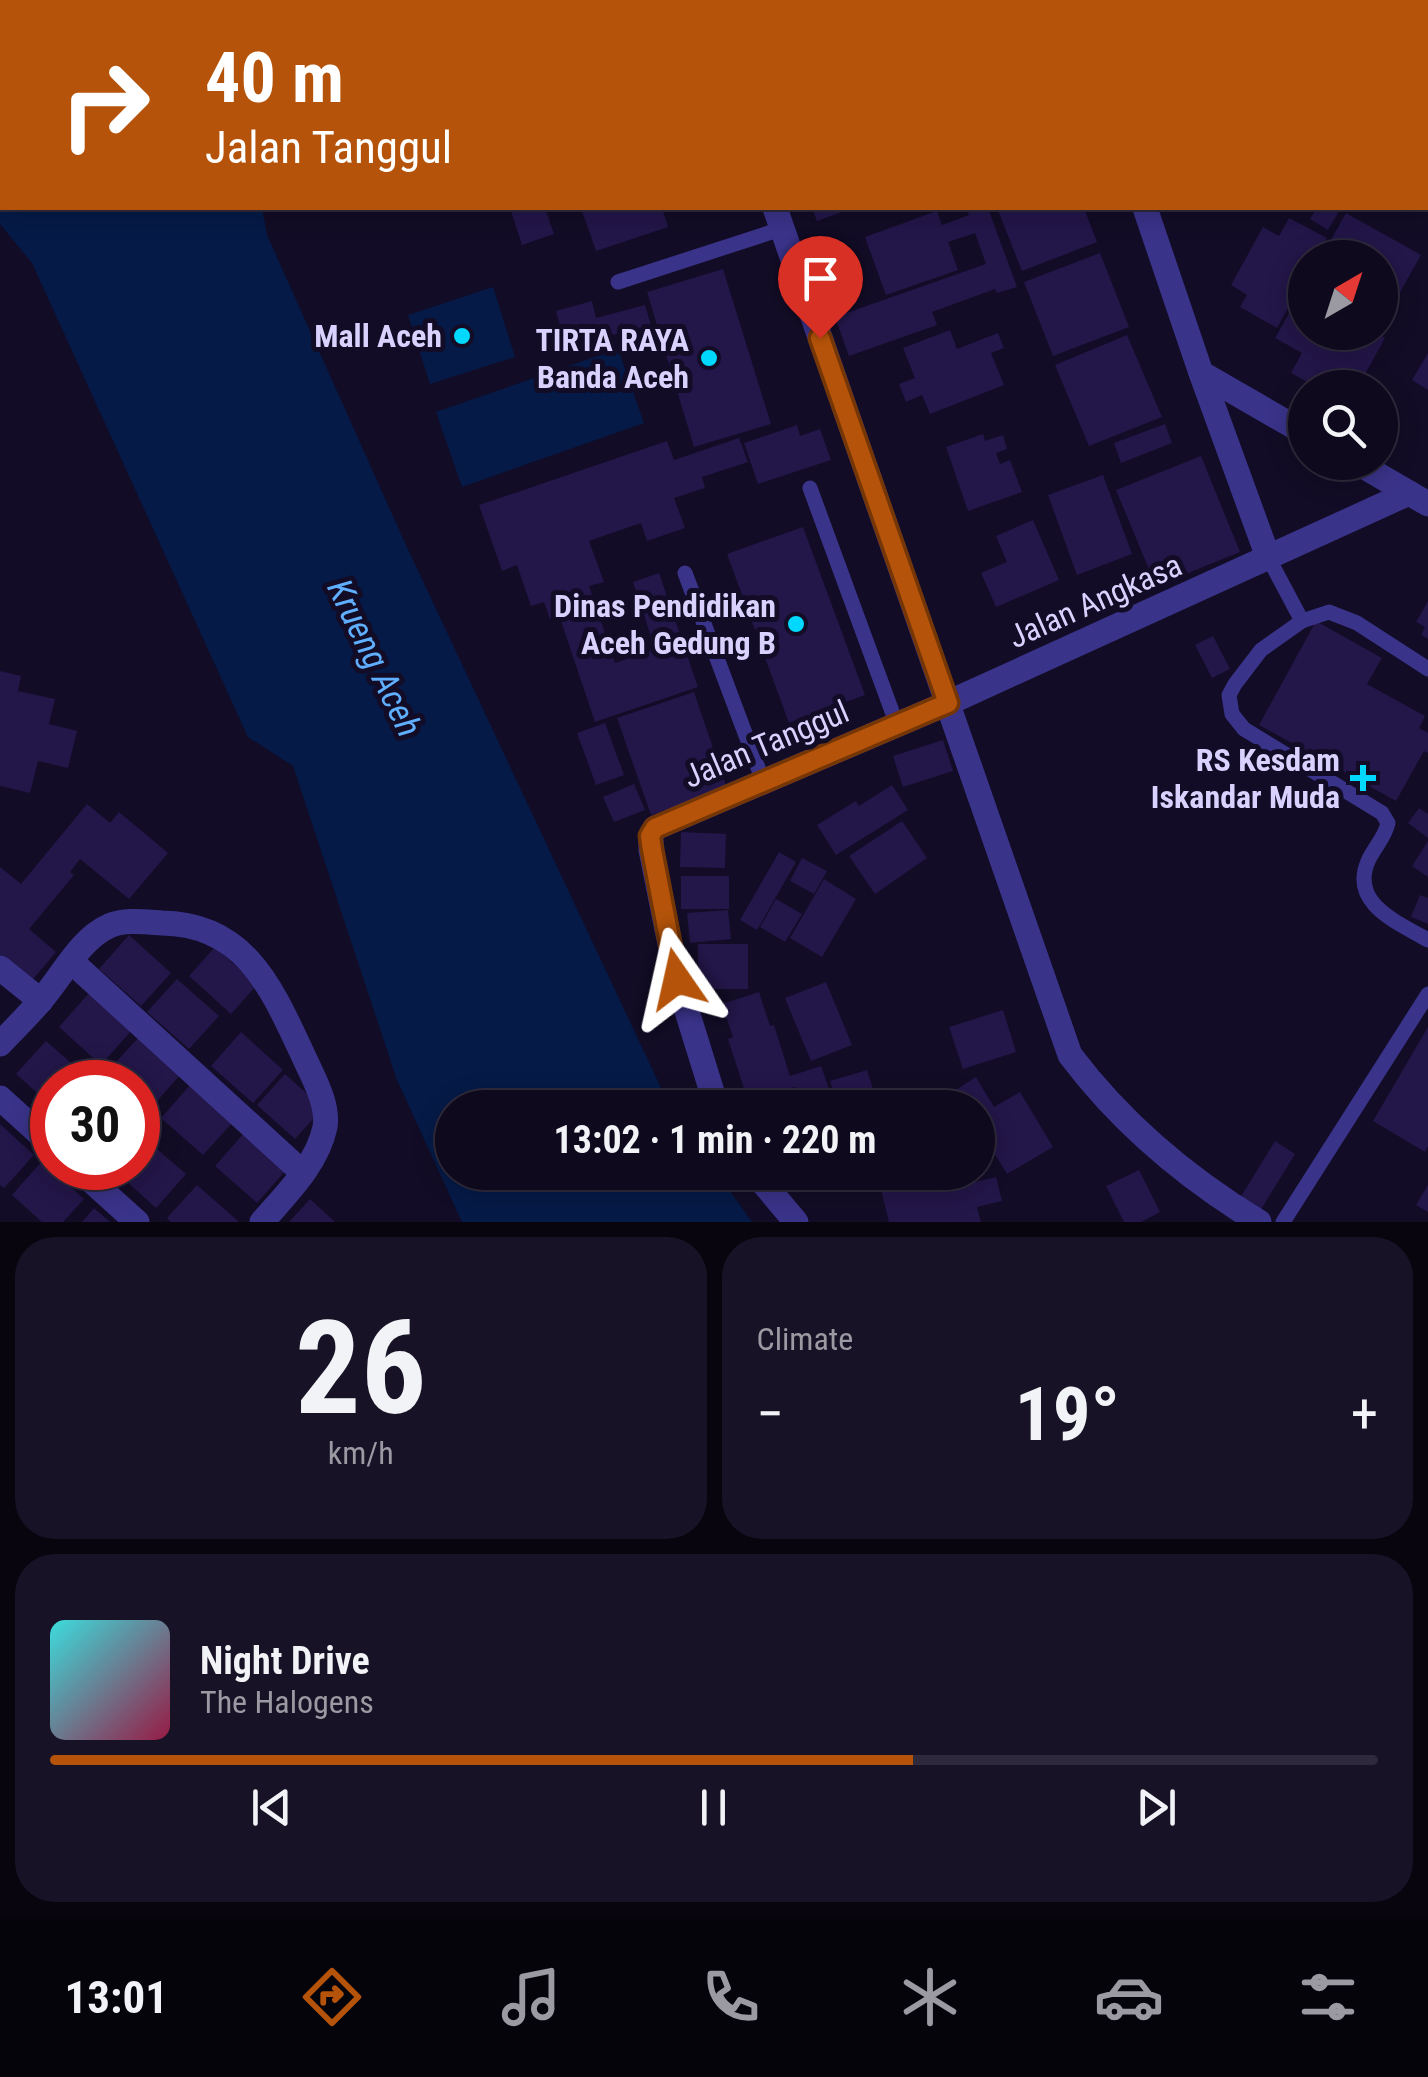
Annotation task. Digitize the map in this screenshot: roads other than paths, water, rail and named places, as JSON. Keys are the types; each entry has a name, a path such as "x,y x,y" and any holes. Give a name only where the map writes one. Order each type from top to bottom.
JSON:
{"street":[{"path":"1146,210 1268,557"},
{"path":"778,218 1070,1055 1103,1098 1151,1146 1260,1222"},
{"path":"1201,373 1288,423"},
{"path":"1388,480 1419,498"},
{"name":"Jalan Angkasa","path":"948,703 1268,557 1419,498"},
{"name":"Jalan Tanggul","path":"711,1090 677,979 650,836 662,822 948,703"},
{"path":"0,1044 94,935 111,925 180,923 218,935 240,948 284,1014 322,1102 326,1123 317,1152 262,1222"},
{"path":"72,962 303,1173"},
{"path":"0,968 41,1001"},
{"path":"0,1098 30,1126"},
{"path":"101,1190 137,1222"},
{"path":"769,1190 796,1222"}],"lane":[{"path":"618,282 778,218"},
{"path":"810,488 897,724"},
{"path":"1268,557 1302,620"},
{"path":"685,573 763,781"},
{"path":"1428,669 1357,623 1329,612 1302,620 1261,650 1230,695 1232,714 1244,729 1382,813 1388,823 1366,868 1364,890 1381,912 1428,940"},
{"path":"1283,1222 1428,994"}],"water":[{"name":"Krueng Aceh","path":"0,210 262,210 267,235 405,543 662,1090 435,1090 435,1163 397,1080 293,766 248,737 32,263 0,224"},
{"path":"493,287 515,357 430,384 408,315"},
{"path":"618,349 644,423 462,487 436,412"},
{"path":"447,1190 729,1190 752,1222 462,1222"}],"place":[{"name":"Mall Aceh","path":"462,336"},
{"name":"TIRTA RAYA Banda Aceh","path":"709,358"},
{"name":"Dinas Pendidikan Aceh Gedung B","path":"796,624"},
{"name":"RS Kesdam Iskandar Muda","path":"1363,778"}]}
